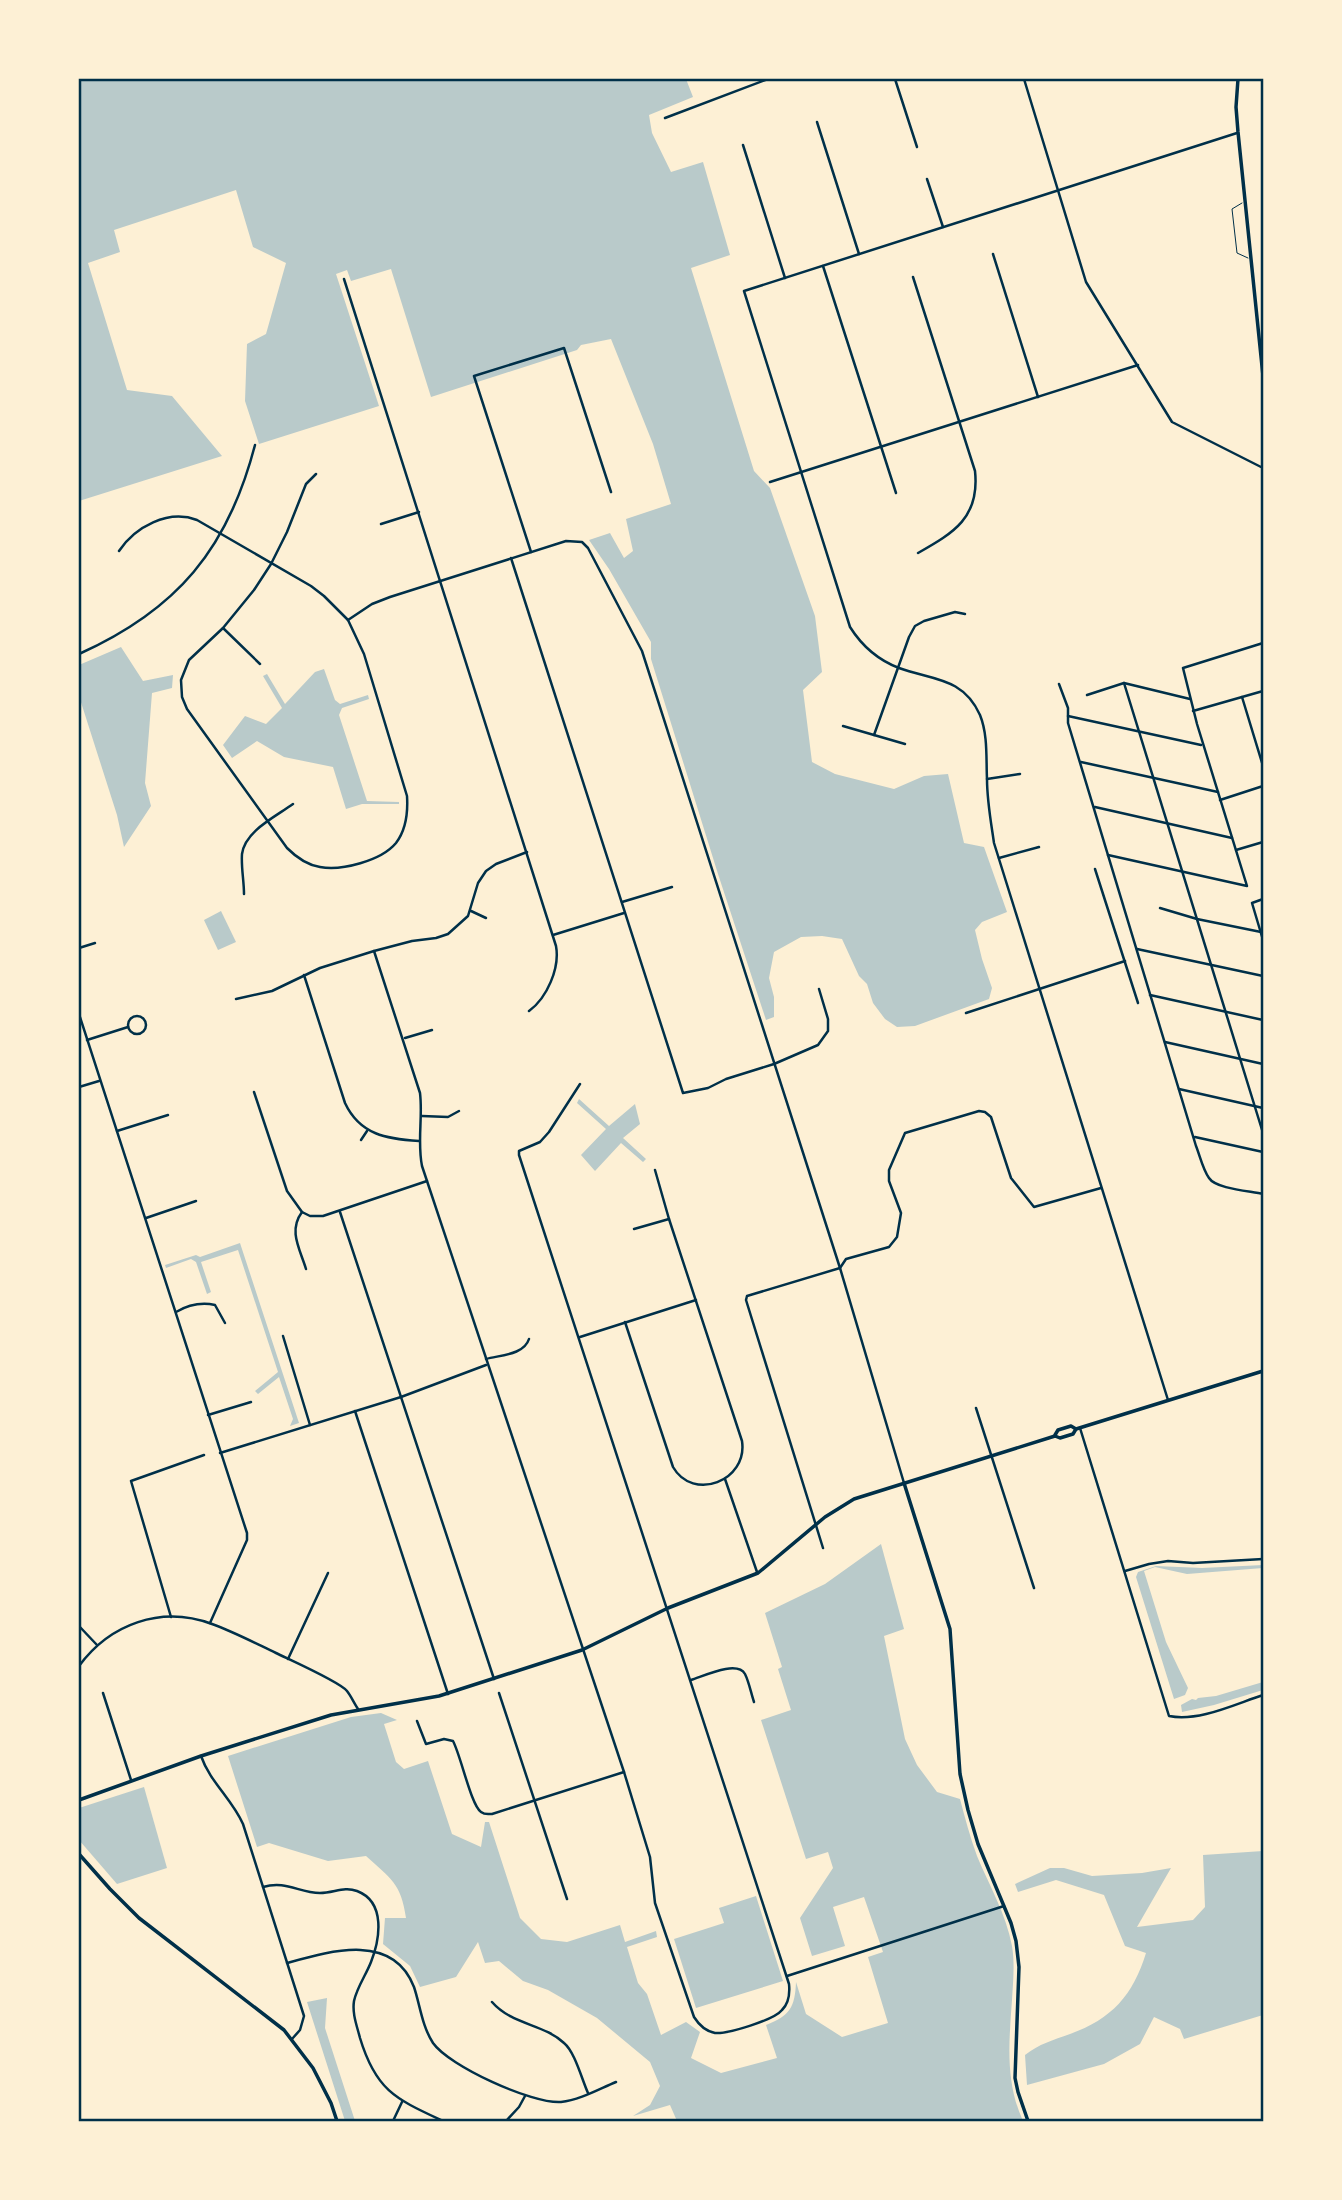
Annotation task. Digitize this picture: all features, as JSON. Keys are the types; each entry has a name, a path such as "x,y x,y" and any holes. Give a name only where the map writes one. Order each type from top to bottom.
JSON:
{"street":[{"path":"665,118 768,79"},
{"path":"895,79 916,148"},
{"path":"1024,79 1086,282 1172,422 1263,468"},
{"path":"1238,79 1238,132 1263,376"},
{"path":"817,122 859,254"},
{"path":"1168,1401 999,858 991,821 984,727 979,713 970,699 958,688 942,679 897,668 868,650 850,627 744,290 1238,132"},
{"path":"743,145 785,278"},
{"path":"927,179 943,228"},
{"path":"993,254 1038,397"},
{"path":"823,266 896,493"},
{"path":"913,277 975,471 976,492 964,520 953,532 918,553"},
{"path":"344,279 558,954 556,969 537,1005 529,1011"},
{"path":"1257,327 1263,325"},
{"path":"531,552 474,376 564,348 611,492"},
{"path":"770,482 1138,365"},
{"path":"79,654 104,643 150,614 189,578 221,534 243,485 255,445"},
{"path":"119,551 127,538 141,527 177,516 197,520 271,564 318,591 348,620 365,654 407,796 405,820 396,843 378,857 330,868 310,865 291,852 190,714 182,697 181,680 190,660 223,628 254,590 271,564 287,532 306,484 316,474"},
{"path":"381,524 419,512"},
{"path":"348,620 372,604 440,581 566,541 582,542 588,548 642,652 840,1268 950,1629 963,1792 978,1844 1011,1923 1017,1949 1015,2078 1017,2092 1028,2121"},
{"path":"511,558 683,1093 708,1088 747,1071 811,1050 828,1031 828,1019 819,989"},
{"path":"874,735 915,626 955,612 965,614"},
{"path":"223,628 260,664"},
{"path":"1108,855 1247,886 1193,711 1183,668 1263,643"},
{"path":"1087,695 1124,683 1191,699"},
{"path":"1124,683 1263,1133"},
{"path":"1059,684 1068,708 1068,723 1150,995 1193,1136 1210,1180 1218,1185 1263,1194"},
{"path":"1193,711 1263,691"},
{"path":"1242,697 1263,766"},
{"path":"1068,716 1203,745"},
{"path":"843,726 905,744"},
{"path":"1080,762 1218,792"},
{"path":"987,779 1020,774"},
{"path":"1220,800 1263,786"},
{"path":"244,894 244,846 253,834 293,804"},
{"path":"1094,807 1232,838"},
{"path":"1236,850 1263,842"},
{"path":"999,858 1039,847"},
{"path":"236,999 272,991 304,975 374,951 443,936 455,930 471,911 478,883 486,871 496,864 527,852"},
{"path":"1095,870 1138,1003"},
{"path":"622,902 672,887"},
{"path":"1263,899 1252,903 1263,940"},
{"path":"1160,908 1197,919 1261,932"},
{"path":"471,911 486,918"},
{"path":"553,935 625,912"},
{"path":"79,948 94,943"},
{"path":"1137,948 1263,976"},
{"path":"374,951 418,1082 422,1116 420,1155 427,1181 624,1772 650,1857 655,1903 692,2012 704,2028 712,2032 723,2032 776,2015 790,1993 787,1976 668,1608 519,1156 519,1151 540,1142 549,1132 580,1084"},
{"path":"966,1013 1125,961"},
{"path":"304,975 346,1106 354,1118 367,1130 390,1139 419,1141"},
{"path":"1150,995 1263,1020"},
{"path":"79,1014 247,1533 247,1541 210,1623"},
{"path":"134,1016 140,1016 146,1022 145,1031 140,1034 131,1032 128,1027 134,1016"},
{"path":"87,1040 128,1027"},
{"path":"404,1039 432,1030"},
{"path":"1165,1042 1263,1064"},
{"path":"79,1087 100,1080"},
{"path":"1179,1089 1263,1108"},
{"path":"254,1092 287,1191 302,1212 315,1217 340,1212 427,1181"},
{"path":"422,1116 448,1117 460,1111"},
{"path":"823,1548 746,1300 747,1296 840,1268 846,1259 889,1247 897,1237 901,1213 889,1181 888,1170 900,1141 905,1133 945,1120 979,1111 991,1117 1011,1178 1034,1207 1101,1188"},
{"path":"117,1131 168,1115"},
{"path":"360,1140 367,1130"},
{"path":"1193,1136 1263,1152"},
{"path":"625,1322 677,1475 694,1484 725,1479 740,1463 744,1452 742,1441 655,1170"},
{"path":"146,1218 196,1201"},
{"path":"302,1212 295,1223 294,1233 306,1269"},
{"path":"340,1212 494,1679"},
{"path":"634,1229 669,1219"},
{"path":"580,1337 696,1300"},
{"path":"176,1312 184,1307 206,1303 215,1305 225,1323"},
{"path":"283,1336 310,1425"},
{"path":"486,1359 522,1349 529,1339"},
{"path":"220,1453 401,1397 488,1365"},
{"path":"1055,1436 1058,1430 1071,1426 1078,1428 1263,1371"},
{"path":"208,1415 251,1402"},
{"path":"976,1408 1034,1588"},
{"path":"355,1411 448,1694"},
{"path":"79,1800 201,1756 331,1715 448,1694 582,1650 668,1608 758,1573 816,1524 851,1500 1055,1436 1060,1438 1073,1434 1078,1428"},
{"path":"1078,1428 1169,1716 1180,1718 1210,1712 1263,1695"},
{"path":"171,1617 131,1480 204,1455"},
{"path":"725,1479 758,1573"},
{"path":"1125,1572 1168,1561 1193,1563 1263,1559"},
{"path":"288,1659 328,1573"},
{"path":"79,1666 97,1645 122,1628 156,1618 171,1617 210,1623 345,1689 358,1709"},
{"path":"79,1626 97,1645"},
{"path":"691,1680 733,1667 740,1669 745,1674 754,1702"},
{"path":"103,1693 131,1780"},
{"path":"499,1693 567,1899"},
{"path":"417,1721 426,1744 444,1739 453,1741 476,1806 480,1811 492,1814 624,1772"},
{"path":"201,1756 204,1765 239,1816 263,1888 304,2018 300,2031 292,2039"},
{"path":"79,1854 139,1918 274,2021 292,2039 313,2068 337,2121"},
{"path":"263,1888 280,1884 315,1893 347,1889 363,1894 375,1907 378,1916 377,1942 356,1993 354,2016 370,2066 383,2085 402,2102 443,2121"},
{"path":"787,1976 1004,1906"},
{"path":"287,1963 337,1950 375,1952 390,1957 410,1978 427,2031 439,2051 454,2062 525,2096 560,2102 616,2082"},
{"path":"492,2002 505,2015 566,2044 588,2093"},
{"path":"506,2121 525,2096"},
{"path":"393,2121 402,2102"}],"lane":[{"path":"1245,201 1232,209 1237,253 1251,259"}],"shaded area":[{"path":"79,79 686,79 693,97 649,115 652,133 671,172 703,162 730,255 691,268 754,471 770,488 815,616 822,672 803,690 812,762 835,774 894,789 924,776 948,774 964,843 984,847 1007,912 982,922 975,930 992,988 989,999 915,1026 897,1027 885,1019 873,1003 867,984 859,976 842,939 801,937 774,952 769,978 774,997 774,1017 766,1020 651,659 651,642 589,540 610,533 624,558 633,551 626,519 671,504 653,444 611,339 581,345 577,350 431,397 391,269 351,281 347,270 336,274 379,406 259,444 245,401 247,344 266,334 286,263 253,247 236,190 114,230 120,252 88,263 127,390 172,396 222,456 79,501"},
{"path":"121,647 143,681 173,675 172,688 152,693 145,783 151,806 124,847 117,815 79,696 79,665"},
{"path":"324,669 335,700 340,704 368,695 369,699 342,708 339,715 367,801 399,804 362,804 346,809 333,767 284,757 257,741 232,758 223,745 245,716 266,724 282,708 263,676 267,674 285,704 315,672"},
{"path":"221,911 236,942 218,950 204,920"},
{"path":"579,1099 609,1126 635,1104 640,1124 623,1138 646,1159 643,1162 621,1143 595,1171 581,1155 606,1129 577,1103"},
{"path":"240,1243 299,1423 290,1426 293,1419 279,1377 258,1394 255,1391 278,1372 238,1250 201,1262 211,1292 207,1294 196,1262 191,1259 166,1268 165,1265 196,1255 200,1257"},
{"path":"881,1544 904,1629 884,1636 905,1739 917,1765 937,1792 960,1799 977,1856 1001,1911 1012,1946 1014,1966 1010,2062 1013,2092 1023,2121 677,2121 670,2105 633,2116 650,2105 660,2086 650,2062 597,2018 548,1990 523,1981 499,1961 485,1963 478,1942 456,1977 420,1987 410,1966 383,1944 385,1918 406,1918 404,1906 394,1882 366,1856 328,1861 269,1843 257,1847 228,1756 351,1717 381,1713 397,1720 384,1724 396,1762 404,1769 428,1761 452,1834 481,1847 485,1822 489,1822 520,1918 541,1939 567,1942 620,1925 625,1942 656,1931 657,1937 627,1947 638,1983 647,1994 661,2035 686,2022 700,2032 691,2058 721,2073 777,2058 766,2025 790,2010 796,1982 806,2014 842,2037 888,2023 868,1957 883,1952 864,1897 833,1907 845,1946 812,1956 800,1918 833,1868 828,1852 806,1859 761,1720 791,1710 778,1669 782,1667 765,1613 825,1584"},
{"path":"1263,1565 1263,1568 1187,1574 1155,1567 1144,1571 1166,1642 1188,1688 1185,1695 1174,1699 1136,1577 1138,1572 1156,1566 1202,1568"},
{"path":"1263,1682 1263,1690 1182,1712 1181,1705 1192,1699 1216,1696"},
{"path":"144,1787 167,1868 117,1884 79,1840 79,1808"},
{"path":"1263,1851 1263,2015 1184,2039 1180,2029 1154,2017 1140,2044 1104,2064 1027,2085 1025,2055 1046,2043 1085,2028 1109,2013 1135,1981 1146,1953 1125,1946 1104,1895 1056,1880 1018,1892 1015,1884 1050,1868 1064,1868 1092,1876 1171,1868 1137,1927 1193,1920 1205,1907 1203,1855"},
{"path":"756,1896 783,1981 696,2008 674,1939 724,1923 719,1908"},
{"path":"327,1998 325,2028 355,2121 345,2121 307,2002"}]}
